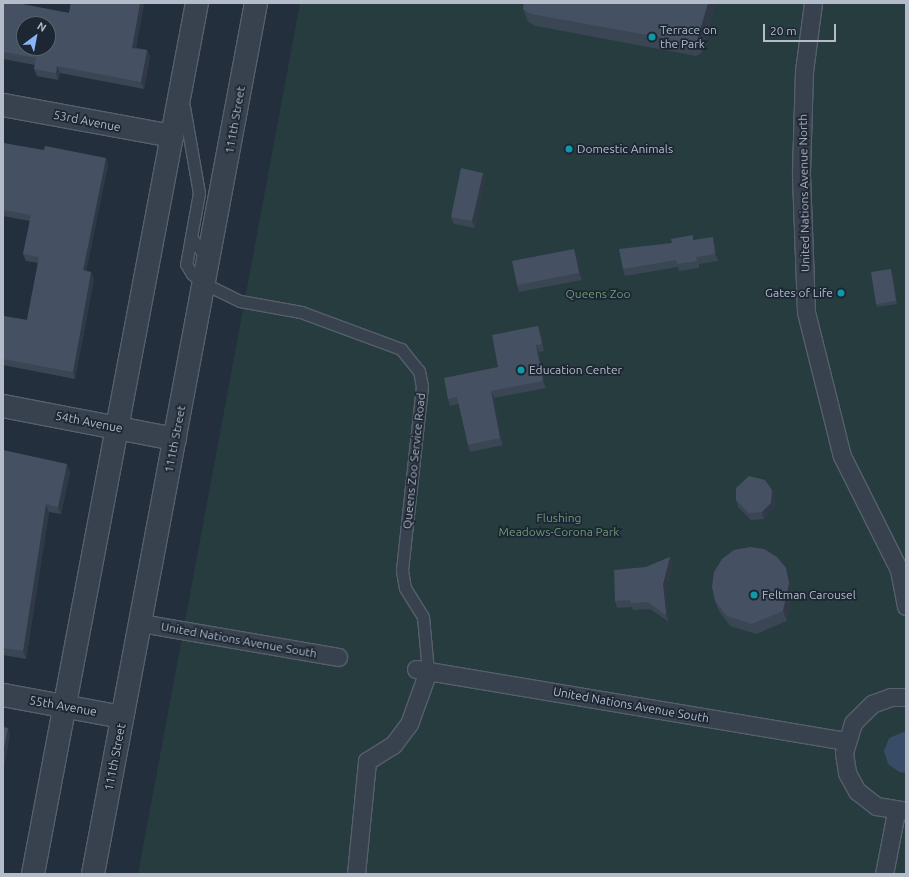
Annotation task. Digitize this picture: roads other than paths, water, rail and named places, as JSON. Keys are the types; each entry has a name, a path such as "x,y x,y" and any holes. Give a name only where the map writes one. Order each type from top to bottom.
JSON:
{"street":[{"path":"33,874 197,3"},
{"name":"111th Street","path":"93,874 211,254 256,3"},
{"name":"United Nations Avenue North","path":"814,3 804,71 801,176 806,312 842,456 902,575 906,606"},
{"name":"53rd Avenue","path":"3,105 172,136"},
{"name":"54th Avenue","path":"3,406 175,439"},
{"name":"United Nations Avenue South","path":"140,623 338,657"},
{"path":"356,874 367,761 393,745 409,724 422,670"},
{"name":"United Nations Avenue South","path":"422,670 845,741"},
{"name":"55th Avenue","path":"3,695 122,717"},
{"path":"884,874 901,811 876,806 857,791 847,773 845,741 853,723 872,704 891,697 906,698"}],"lane":[{"path":"181,89 199,193 191,237 201,251 211,254"},
{"name":"Queens Zoo Service Road","path":"191,237 186,264 192,274 205,284 240,301 301,312 401,349 418,371 422,386 402,571 405,588 423,617 422,670"}],"water":[{"path":"906,731 906,773 899,772 888,764 884,751 889,738"}],"place":[{"name":"Terrace on the Park","path":"652,37"},
{"name":"Domestic Animals","path":"569,149"},
{"name":"Gates of Life","path":"841,293"},
{"name":"Education Center","path":"521,370"},
{"name":"Feltman Carousel","path":"754,595"}],"park label":[{"name":"Queens Zoo","path":"598,294"},
{"name":"Flushing Meadows-Corona Park","path":"559,525"}]}
